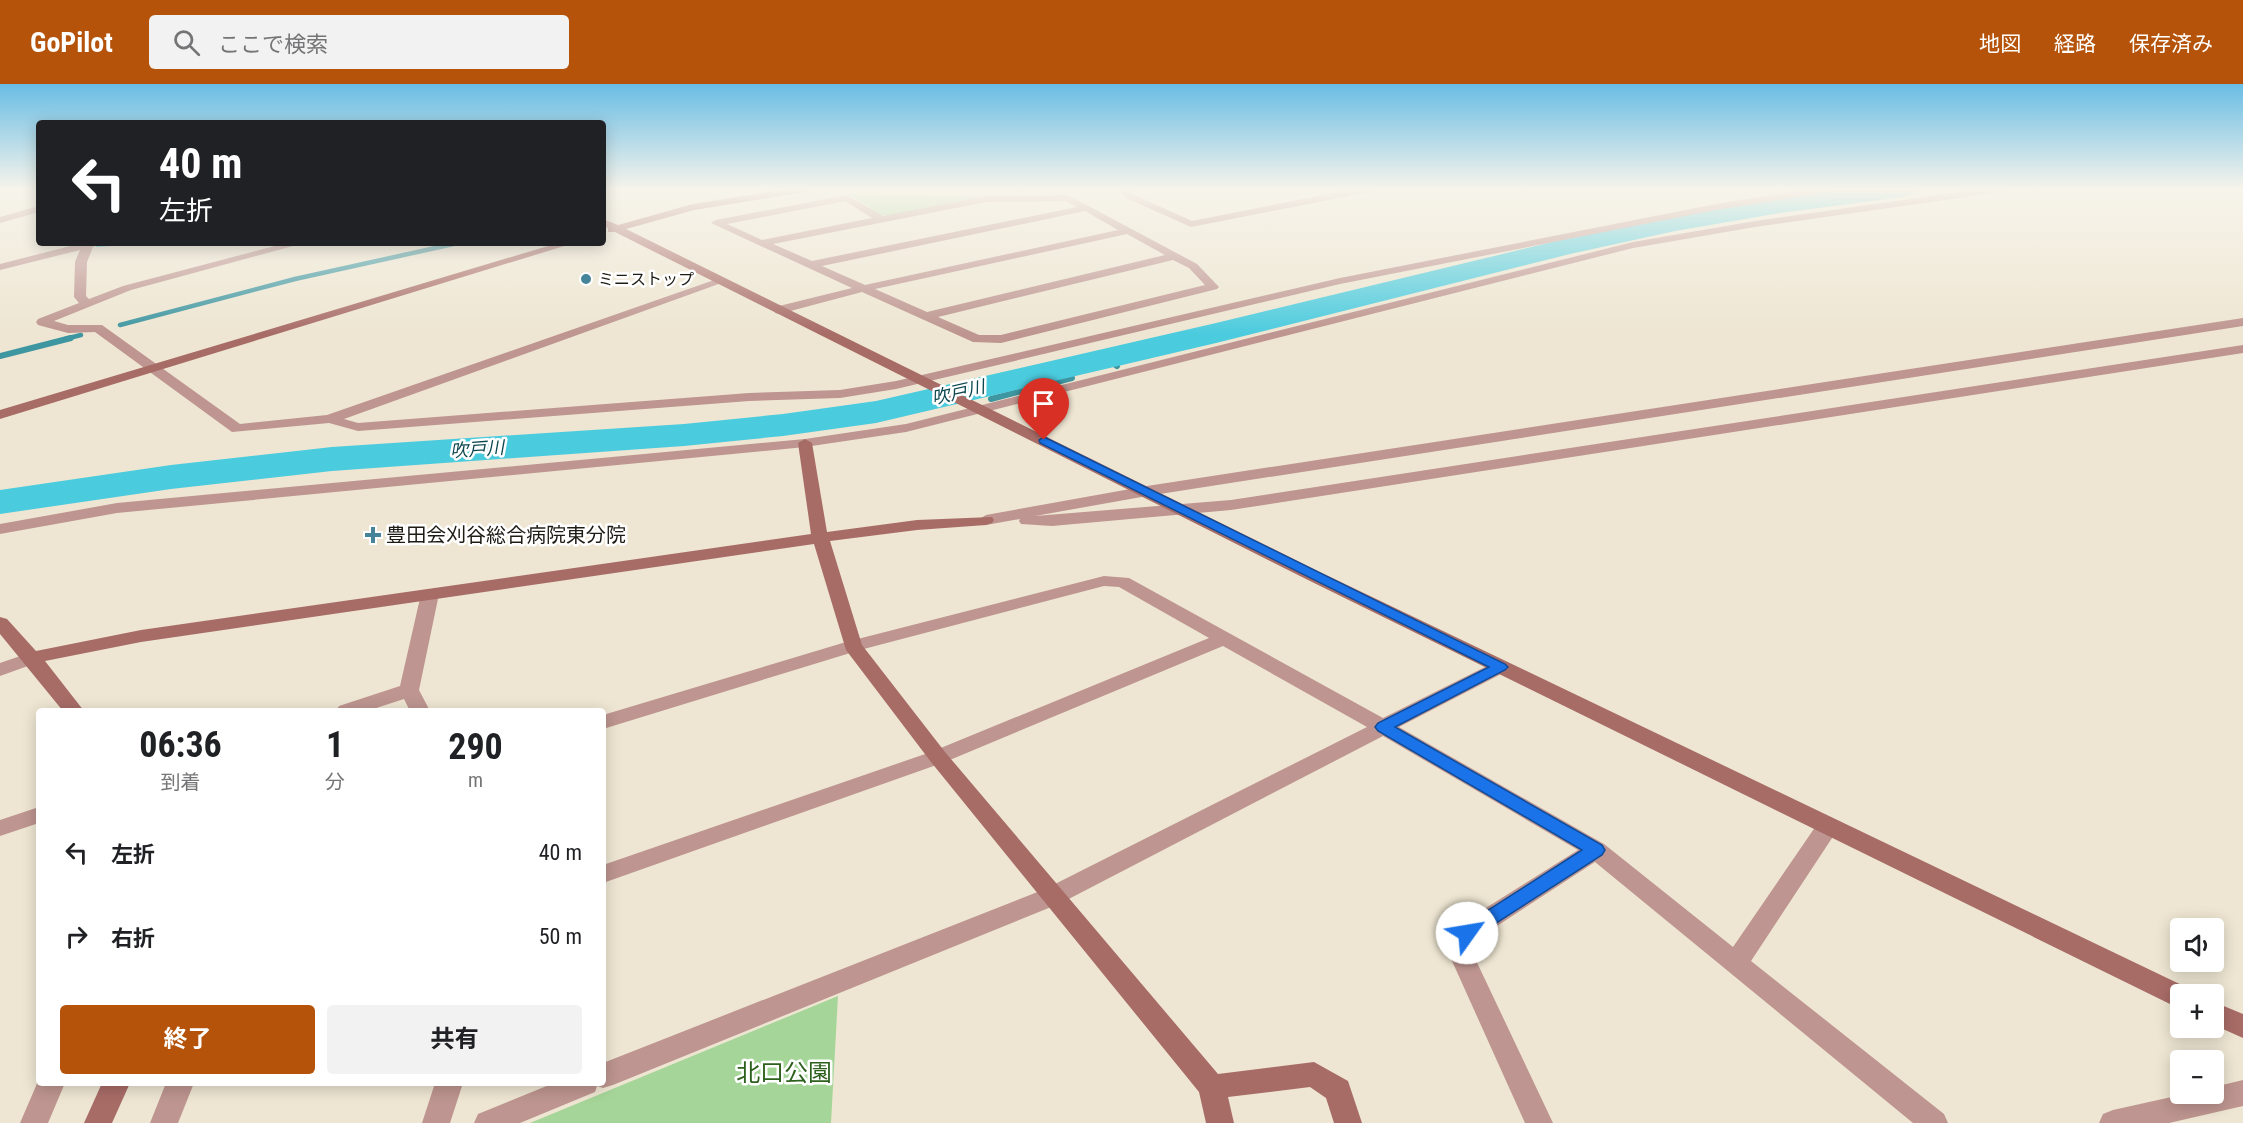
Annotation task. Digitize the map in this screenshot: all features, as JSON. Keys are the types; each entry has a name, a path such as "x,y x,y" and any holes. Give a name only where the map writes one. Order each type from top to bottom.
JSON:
{"street":[{"path":"636,237 1500,667 2170,992"},
{"path":"749,237 976,339 1000,339 1213,287 1194,266 1139,237"},
{"path":"762,243 789,237"},
{"path":"811,265 944,237"},
{"path":"779,310 861,289 1097,237"},
{"path":"329,418 358,427 749,397 840,394 921,380 1340,281 1561,237"},
{"path":"0,529 117,508 805,443 906,428 1633,245 1677,237"},
{"path":"0,267 83,246"},
{"path":"88,305 80,297 81,262 90,246"},
{"path":"287,246 137,285 42,322 68,329 98,328 237,429 329,418 721,281"},
{"path":"0,415 559,246"},
{"path":"927,316 1175,256"},
{"path":"986,520 1147,491 2243,322"},
{"path":"2121,340 2169,361"},
{"path":"0,669 32,658 141,636 820,537 917,525 986,520 1052,521 1184,511 2243,349"},
{"path":"805,443 820,537 853,646 938,757 1212,1087 1220,1123"},
{"path":"606,721 853,646 1108,580 1123,582 1383,727 1596,850 1934,1123"},
{"path":"418,708 409,690 430,594"},
{"path":"0,623 32,658 72,708"},
{"path":"606,873 938,757 1223,639"},
{"path":"606,1075 1053,896 1500,667"},
{"path":"355,708 409,690"},
{"path":"0,828 36,816"},
{"path":"1736,963 1828,826"},
{"path":"1539,1123 1460,952 1467,933 1596,850"},
{"path":"2224,1018 2243,1028"},
{"path":"1212,1087 1314,1074 1338,1090 1348,1123"},
{"path":"34,1123 50,1086"},
{"path":"98,1123 115,1086"},
{"path":"164,1123 179,1086"},
{"path":"436,1123 448,1086"},
{"path":"488,1123 578,1086"},
{"path":"2113,1123 2243,1093"}],"green space":[{"name":"北口公園","path":"838,996 831,1123 530,1123"}],"waterway":[{"name":"吹戸川","path":"0,502 171,477 332,459 684,435 783,425 876,412 1216,333 1608,237"},
{"path":"120,325 295,279 444,246"},
{"path":"65,339 81,335"},
{"path":"0,356 71,338"},
{"path":"1106,358 1117,366"},
{"path":"991,399 1072,378"}],"place":[{"name":"ミニストップ","path":"586,279"},
{"name":"豊田会刈谷総合病院東分院","path":"373,535"}],"route":[{"path":"1044,440 1500,667 1383,727 1596,850 1467,933"}]}
